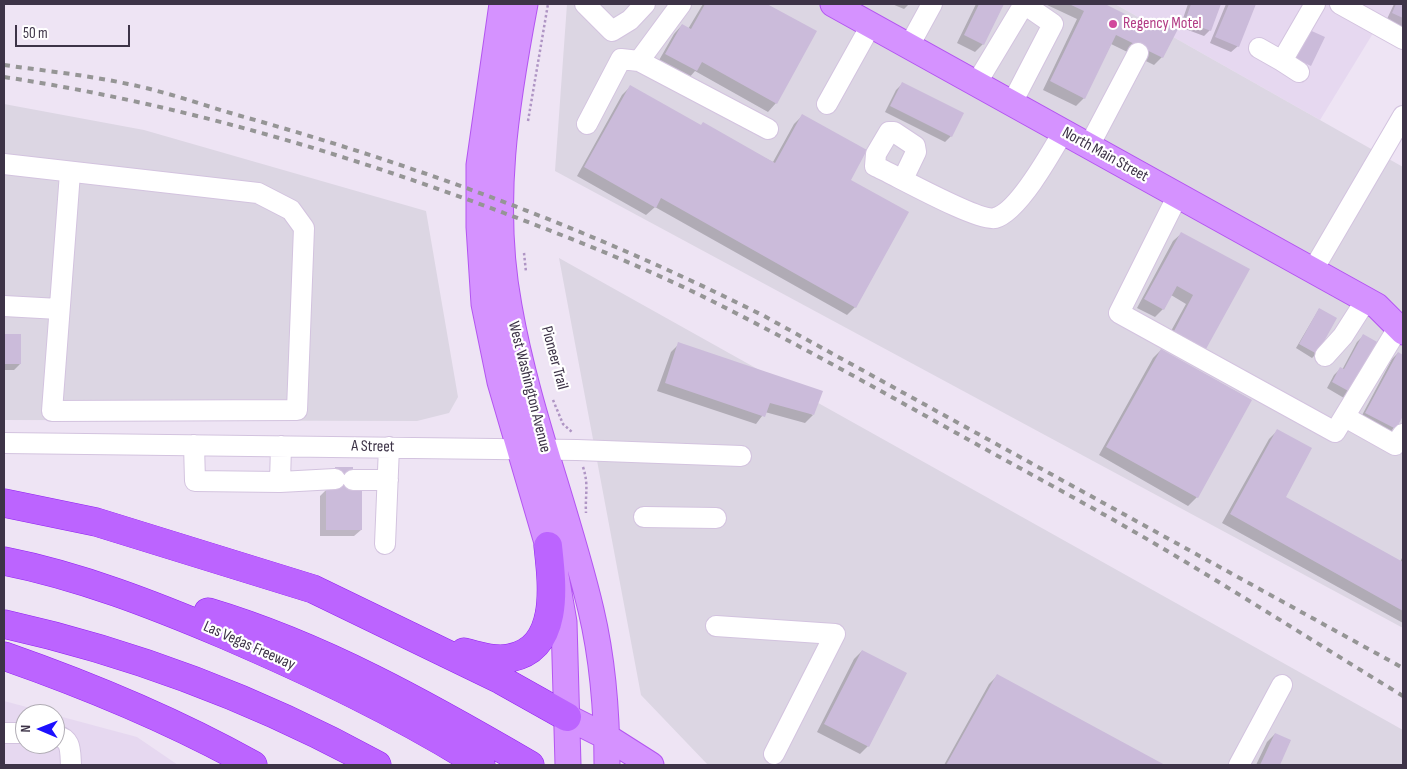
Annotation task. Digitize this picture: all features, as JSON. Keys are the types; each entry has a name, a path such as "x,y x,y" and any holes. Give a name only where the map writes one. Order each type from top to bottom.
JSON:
{"highway":[{"path":"4,503 96,522 313,589 501,680 567,718"},
{"path":"426,644 491,658 509,658 522,654 538,642 547,625 551,609 552,583 548,546"},
{"name":"Las Vegas Freeway","path":"4,561 123,594 248,645 343,688 402,718 481,765"},
{"path":"123,594 200,609 254,625 403,693 530,765"},
{"path":"4,624 89,645 192,680 308,729 378,765"},
{"path":"4,656 70,680 154,715 253,765"}],"main road":[{"name":"West Washington Avenue","path":"502,4 479,165 479,227 484,304 491,343 518,449 555,570 564,622 568,765"},
{"name":"West Washington Avenue","path":"525,4 506,110 502,150 501,238 512,321 544,451 580,566 591,612 601,666 607,737 607,765"},
{"name":"North Main Street","path":"832,4 1372,303 1402,323"},
{"path":"567,718 607,737 651,765"}],"street":[{"path":"585,4 612,31 630,20 644,4"},
{"path":"640,61 682,4"},
{"path":"909,46 932,4"},
{"path":"976,84 1024,4 1053,24 1012,103"},
{"path":"1282,62 1315,4"},
{"path":"1340,4 1403,39"},
{"path":"827,104 871,25"},
{"path":"1259,48 1299,72"},
{"path":"1089,146 1138,53"},
{"path":"587,124 621,60 640,61 768,129"},
{"path":"1313,270 1402,116"},
{"path":"903,179 977,216 994,218 1010,209 1045,164 1063,132"},
{"path":"4,164 258,193 291,210 304,228 297,410 52,411 70,172"},
{"path":"1178,195 1119,313 1333,431 1337,430 1402,323"},
{"path":"1325,356 1372,303"},
{"path":"4,306 59,309"},
{"path":"1345,417 1395,445 1403,434"},
{"name":"A Street","path":"4,443 577,450 741,456"},
{"path":"194,445 195,481 388,480"},
{"path":"280,482 281,446"},
{"path":"385,544 389,448"},
{"path":"644,517 716,518"},
{"path":"716,626 835,634 774,754"},
{"path":"1240,765 1282,685"},
{"path":"65,740 70,745 71,765"}],"path":[{"path":"527,126 548,4"},
{"path":"524,247 526,273"},
{"name":"Pioneer Trail","path":"552,396 563,424 572,432 588,482 586,516"}],"shaded area":[{"path":"567,4 1115,4 1403,167 1403,628 555,171"},
{"path":"1115,4 1403,4 1403,28 1383,17 1320,120"},
{"path":"4,104 144,130 426,211 458,397 449,413 417,421 4,420"},
{"path":"559,258 1403,730 1403,765 708,765 641,695"},
{"path":"4,701 15,704 15,754 65,754 65,718 137,737 178,765 4,765"}],"building":[{"path":"705,4 767,4 817,31 777,104 702,62 697,71 665,54 682,24 691,29"},
{"path":"979,4 1004,4 984,45 964,35"},
{"path":"1069,4 1107,4 1157,30 1161,21 1178,29 1163,58 1116,35 1085,99 1050,81 1084,11"},
{"path":"1191,4 1221,4 1211,31 1185,21"},
{"path":"1229,4 1256,4 1239,47 1215,37"},
{"path":"1396,4 1403,4 1403,18 1392,13"},
{"path":"1305,28 1325,37 1311,66 1291,57"},
{"path":"902,82 964,113 952,137 890,106"},
{"path":"630,85 701,125 703,122 775,163 802,114 867,150 851,180 909,212 856,308 661,198 656,208 584,167"},
{"path":"1181,232 1250,269 1206,349 1174,331 1193,295 1177,286 1164,310 1144,299"},
{"path":"1319,308 1337,318 1317,354 1299,344"},
{"path":"4,334 21,334 21,364 4,364"},
{"path":"1363,334 1379,343 1352,393 1332,382 1340,367 1344,369"},
{"path":"678,342 823,391 814,415 770,403 765,417 665,383"},
{"path":"1161,349 1252,400 1198,498 1106,447"},
{"path":"1398,352 1403,355 1403,416 1396,429 1365,413"},
{"path":"1277,429 1312,448 1286,497 1403,562 1403,611 1230,514"},
{"path":"335,467 353,467 353,489 362,489 362,530 326,530 326,488 335,488"},
{"path":"862,650 907,673 869,747 824,724"},
{"path":"997,674 1165,765 946,765"},
{"path":"1275,733 1291,740 1280,765 1260,765"}],"railway":[{"path":"4,65 97,78 143,87 315,138 446,181 575,230 638,257 764,316 1403,668"},
{"path":"4,77 68,88 195,115 320,150 504,213 639,267 692,291 781,337 1107,516 1403,696"}],"place":[{"name":"Regency Motel","path":"1113,24"}]}
